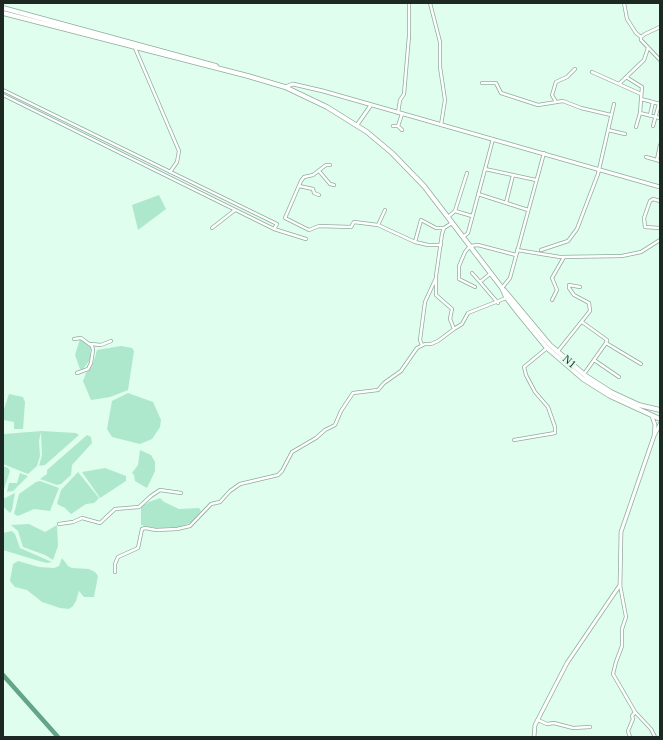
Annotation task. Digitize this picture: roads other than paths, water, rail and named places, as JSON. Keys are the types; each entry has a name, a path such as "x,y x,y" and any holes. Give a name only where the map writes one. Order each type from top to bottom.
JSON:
{"highway":[{"name":"N1","path":"3,8 225,69 285,88 327,107 356,125 392,153 408,169 453,223 502,288 558,352 584,374 611,392 639,405 660,410"},
{"name":"N1","path":"3,12 135,48 225,69"},
{"name":"N1","path":"502,288 507,298 547,348 574,372 620,402 660,419"},
{"path":"652,416 650,410 655,408"}],"main road":[{"path":"285,88 293,84 544,153 660,187"},
{"path":"356,125 371,105"},
{"path":"652,416 655,425 654,436"},
{"path":"534,737 535,726 568,663 620,585 621,532 654,436 660,424"}],"street":[{"path":"398,113 400,100 404,94 409,36 409,3"},
{"path":"430,3 440,42 440,67 445,100 441,125"},
{"path":"624,3 627,19 641,37 644,45 654,52 660,60"},
{"path":"641,37 659,28 660,32"},
{"path":"135,48 179,151 177,162 170,172"},
{"path":"619,84 644,60 648,48"},
{"path":"556,102 552,95 556,82 567,77 575,69"},
{"path":"592,72 641,94"},
{"path":"626,77 642,87 640,113 636,127"},
{"path":"482,83 496,83 501,93 538,105 563,101 581,108 611,115"},
{"path":"3,90 277,224 274,229"},
{"path":"3,95 274,229 306,239"},
{"path":"641,99 660,104 653,126"},
{"path":"650,115 653,102"},
{"path":"541,250 568,241 581,219 599,170 614,104"},
{"path":"640,113 660,118"},
{"path":"398,126 402,114"},
{"path":"393,126 398,126 402,130"},
{"path":"608,130 625,134"},
{"path":"464,237 468,233 493,139"},
{"path":"646,157 658,160 660,145"},
{"path":"502,288 510,278 544,153"},
{"path":"330,165 326,165 319,171 304,177 285,218 309,230 319,226 351,227 354,222 378,225 415,242 428,245 441,245"},
{"path":"485,169 536,180"},
{"path":"319,171 330,184 334,185"},
{"path":"448,217 455,211 467,173"},
{"path":"506,203 513,175"},
{"path":"299,186 313,189 314,193 320,195"},
{"path":"478,194 528,210"},
{"path":"660,202 653,199 650,201 644,218 646,227 660,228"},
{"path":"212,228 235,210"},
{"path":"378,225 385,210"},
{"path":"455,211 472,216"},
{"path":"415,242 421,220 436,228 444,228 453,223"},
{"path":"444,228 436,277 436,295 452,309 450,319 454,329"},
{"path":"518,250 564,257 635,254 660,241"},
{"path":"475,287 458,279 459,266 465,252 470,246 478,245 516,254"},
{"path":"552,300 558,290 552,278 564,257"},
{"path":"472,273 498,303"},
{"path":"480,282 491,273"},
{"path":"422,345 420,340 425,302 436,277"},
{"path":"558,352 565,340 590,311 589,303 574,295 569,288 569,285 580,287"},
{"path":"115,572 115,564 118,557 138,548 142,529 177,529 190,526 211,504 220,502 230,491 240,484 278,474 282,471 292,452 335,425 343,406 353,393 378,390 384,383 401,371 410,356 422,345 438,341 462,324 468,313 498,303 507,298"},
{"path":"582,322 606,340 606,344 641,364"},
{"path":"74,339 81,338 91,344 101,345 111,342"},
{"path":"77,373 84,372 91,363 93,350 91,344"},
{"path":"584,374 606,344"},
{"path":"514,440 555,433 555,427 548,407 535,392 526,375 524,367 547,348"},
{"path":"594,360 619,377"},
{"path":"655,408 660,406"},
{"path":"59,524 73,522 82,518 100,523 115,509 139,508 151,496 160,490 181,493"},
{"path":"620,585 626,617 622,630 622,646 613,674 635,712 651,729 655,737"},
{"path":"630,737 628,731 633,719 632,716 635,712"},
{"path":"538,720 547,724 554,723 573,728 590,727"}],"waterway":[{"path":"3,675 58,737"}]}
